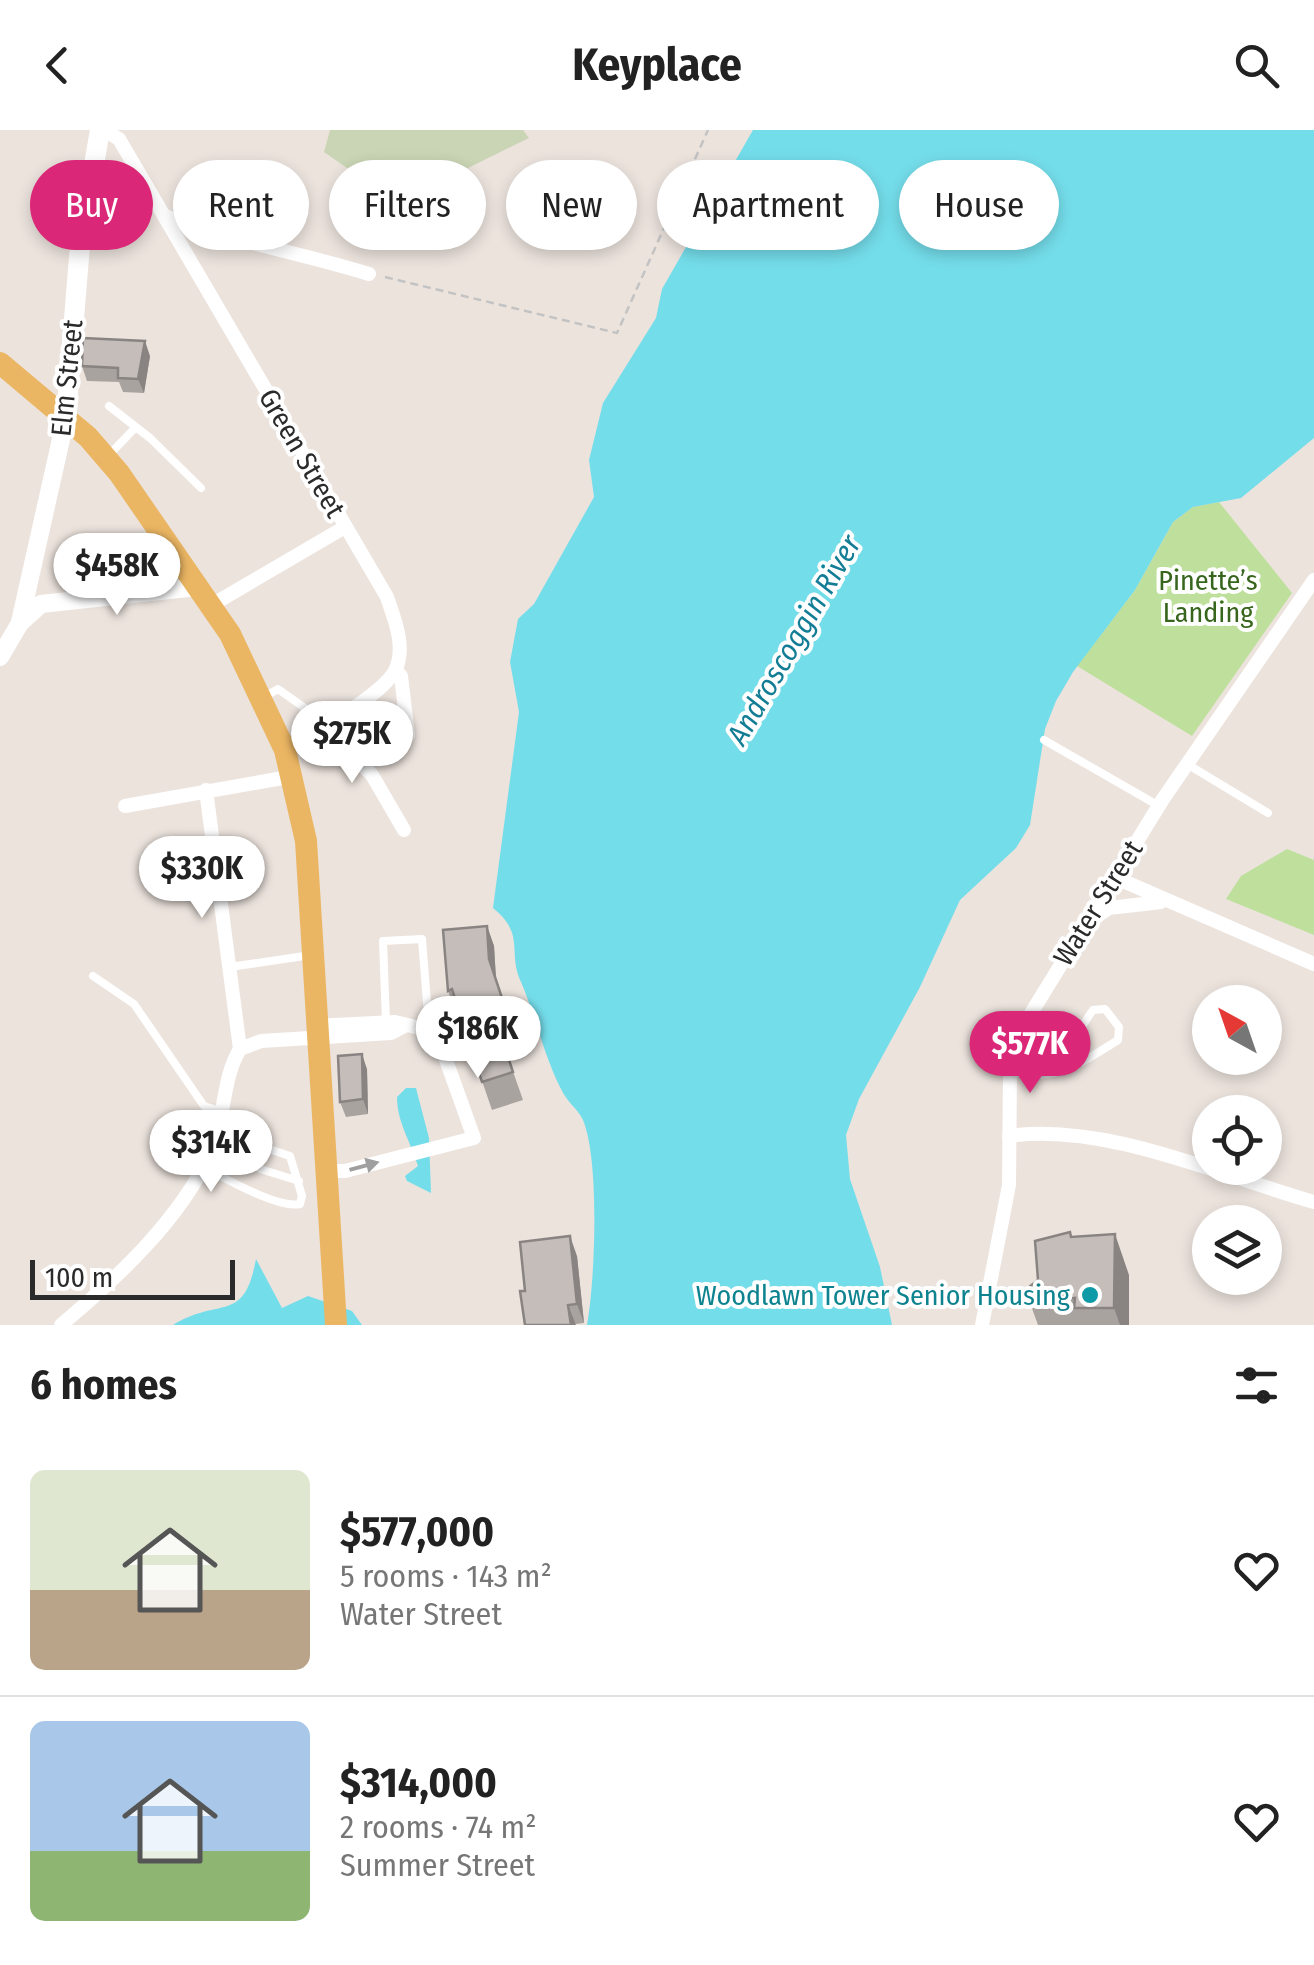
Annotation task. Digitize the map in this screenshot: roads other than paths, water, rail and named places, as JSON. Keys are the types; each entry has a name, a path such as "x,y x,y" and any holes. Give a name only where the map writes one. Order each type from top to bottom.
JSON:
{"main road":[{"name":"Elm Street","path":"66,417 82,230 102,130"},
{"path":"0,364 66,417 113,465 204,596 263,698 285,750 306,842 336,1325"}],"street":[{"name":"Green Street","path":"102,130 118,139 387,597 398,629 396,671 401,676 408,735"},
{"path":"164,216 218,236 282,247 369,274"},
{"name":"Elm Street","path":"20,623 66,417"},
{"path":"0,657 20,623 41,604 55,599 204,596 345,527"},
{"name":"Water Street","path":"982,1325 1006,1212 1010,1071 1036,1001 1158,806 1314,580"},
{"path":"285,750 381,687 396,671"},
{"path":"325,724 372,774 404,830"},
{"path":"125,806 294,776"},
{"path":"61,1325 130,1262 203,1166 218,1132 240,1049 206,790"},
{"path":"1114,877 1314,964"},
{"path":"1087,922 1109,908 1131,902 1170,904"},
{"path":"240,1049 315,1032 386,1022 430,1028 443,1045 474,1138 329,1171"},
{"path":"315,1032 392,1032 406,1026"},
{"path":"1009,1136 1070,1136 1148,1152 1314,1202"}],"lane":[{"path":"109,406 150,438 201,488"},
{"path":"113,465 134,429"},
{"path":"263,698 278,689 325,724"},
{"path":"1044,740 1158,806"},
{"path":"1187,764 1268,813"},
{"path":"386,1022 383,941 422,939 430,1028"},
{"path":"230,967 311,955"},
{"path":"93,976 134,1004 204,1106 223,1112"},
{"path":"1010,1071 1036,1079 1071,1066 1118,1040 1118,1028 1105,1009 1093,1010 1079,1030 1071,1066"},
{"path":"203,1166 293,1206 300,1204 299,1181 290,1156 218,1132"},
{"path":"234,1138 243,1154 260,1169 299,1181"}],"water":[{"name":"Androscoggin River","path":"753,130 1314,130 1314,438 1241,498 1193,507 1173,522 1135,590 1056,701 1045,729 1030,825 1016,848 960,900 920,987 859,1099 846,1135 850,1179 880,1267 892,1325 587,1325 594,1221 588,1139 583,1120 563,1093 550,1063 517,971 513,935 493,908 519,712 510,662 518,619 534,604 594,497 589,460 603,403 656,318 662,289 684,250 879,250 879,160 736,160"},
{"path":"406,1088 416,1088 429,1138 431,1193 407,1181 405,1176 418,1166 397,1097"},
{"path":"256,1259 282,1308 308,1296 352,1311 362,1325 173,1325 237,1301 251,1280"}],"place":[{"name":"Woodlawn Tower Senior Housing","path":"1090,1295"}],"park label":[{"name":"Pinette’s Landing","path":"1208,596"}]}
